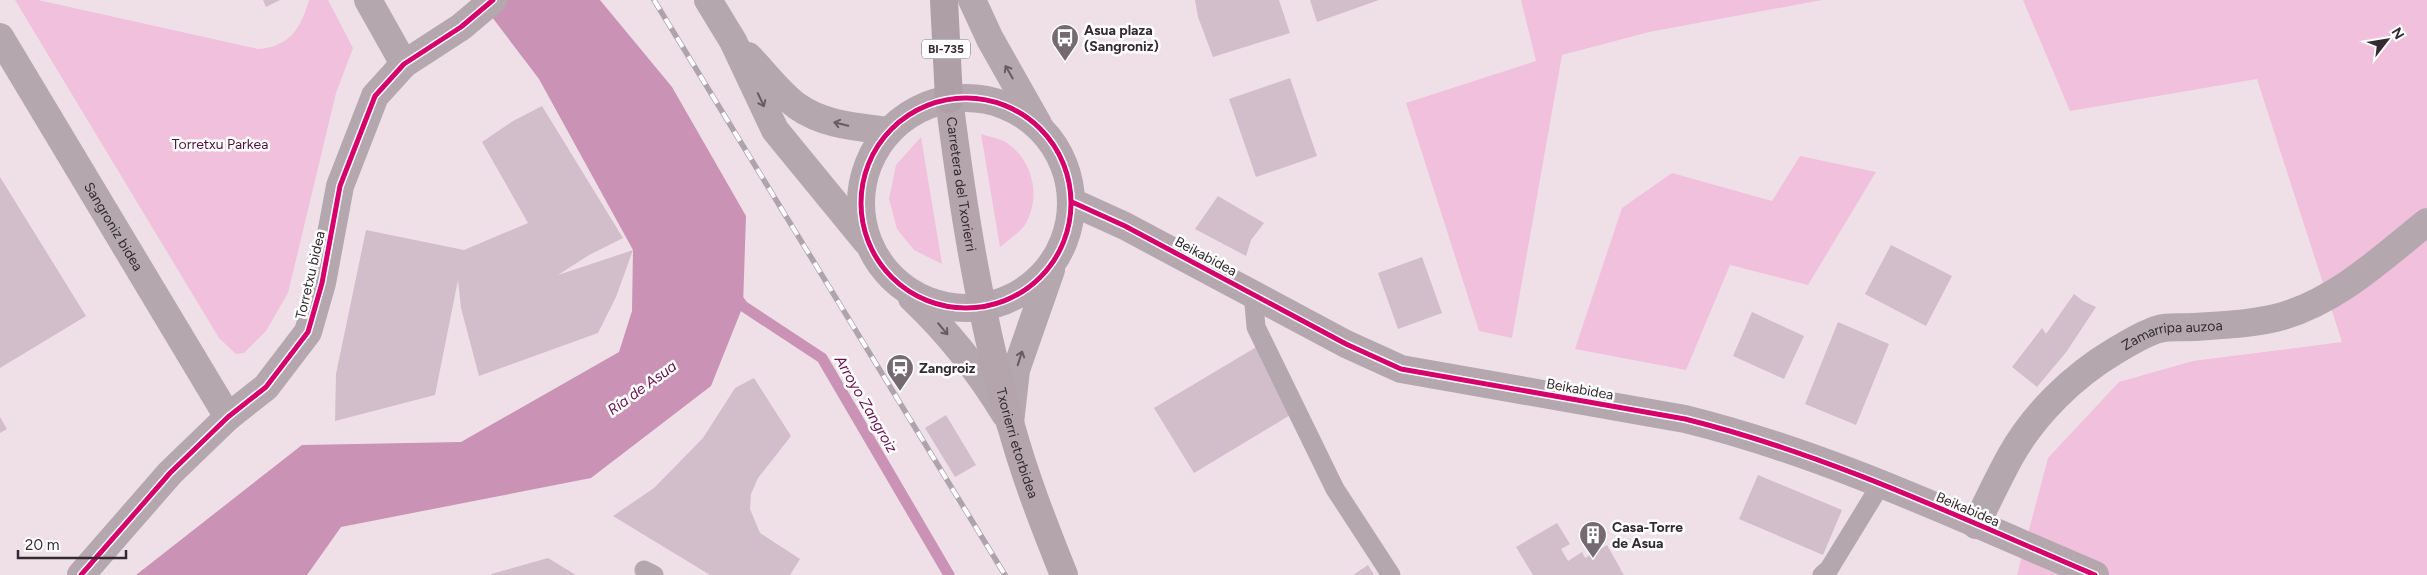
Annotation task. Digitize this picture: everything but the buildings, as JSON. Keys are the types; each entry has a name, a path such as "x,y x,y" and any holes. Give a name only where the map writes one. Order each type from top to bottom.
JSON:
{"main road":[{"name":"Carretera del Txorierri","path":"944,0 949,99"}],"street":[{"path":"368,0 404,64"},
{"name":"Torretxu bidea","path":"81,575 170,473 228,417 266,387 308,332 322,283 340,186 375,96 404,64 461,28 493,0"},
{"path":"708,0 733,41 775,130 870,246 881,266 896,283 940,324 985,382 1010,423"},
{"path":"972,0 990,38 1042,130 1058,151 1068,176 1072,202 1068,232 1041,293 1016,370 1010,423"},
{"name":"Sangroniz bidea","path":"0,37 228,417"},
{"path":"733,41 797,106 822,119 848,126 889,131"},
{"path":"870,246 862,217 862,186 872,156 889,131 916,110 949,99 972,98 999,103 1022,114 1042,130"},
{"name":"Carretera del Txorierri","path":"949,99 963,206 982,308"},
{"name":"Beikabidea","path":"1072,202 1125,226 1254,293 1346,344 1401,368 1685,419 1732,430 1881,484 2095,575"},
{"name":"Zamarripa auzoa","path":"1976,525 2010,457 2026,433 2050,404 2084,371 2133,340 2160,329 2233,324 2282,316 2308,306 2348,285 2427,222"},
{"path":"896,283 922,299 957,308 982,308 1018,295 1036,282 1056,259"},
{"name":"Txorierri etorbidea","path":"982,308 1010,423 1032,492 1064,575"}],"lane":[{"path":"1254,293 1256,327 1335,489 1391,575"},
{"path":"1822,575 1829,568 1881,484"}],"green space":[{"name":"Torretxu Parkea","path":"15,0 38,0 258,49 278,45 292,35 302,20 309,0 328,0 353,48 336,93 288,293 266,331 244,353 236,354 219,338"},
{"path":"1521,0 1822,0 1649,32 1562,55 1512,338 1479,331 1406,103 1536,61"},
{"path":"2023,0 2427,0 2427,575 2017,575 2048,458 2119,382 2193,361 2342,342 2257,79 2070,111"},
{"path":"981,134 1004,141 1016,150 1023,159 1032,180 1033,202 1031,213 1018,233 1000,247"},
{"path":"921,137 942,264 914,250 897,229 889,199 896,165"},
{"path":"1800,156 1876,172 1808,285 1730,265 1686,370 1575,349 1622,208 1672,173 1772,201"}],"water":[{"name":"Ría de Asua","path":"479,0 600,0 672,87 746,216 743,306 711,386 591,478 341,527 307,575 136,575 302,445 461,442 619,352 632,311 633,250 539,79"}],"waterway":[{"name":"Arroyo Zangroiz","path":"734,294 743,306 822,358 949,575"}],"railway":[{"path":"654,0 1005,575"}],"cycle path":[{"path":"81,575 170,473 228,417 266,387 308,332 322,283 340,186 375,96 404,64 461,27 493,0"},
{"path":"966,98 986,100 1015,110 1033,122 1047,136 1063,163 1069,183 1071,203 1069,223 1059,252 1047,270 1033,284 1006,300 986,306 966,308 946,306 917,296 899,284 885,270 869,243 863,223 861,203 863,183 873,154 885,136 899,122 926,106 946,100 966,98"},
{"path":"1072,202 1125,226 1346,344 1401,369 1685,419 1738,433 1790,450 1893,489 2095,575"}],"place":[{"name":"Asua plaza (Sangroniz)","path":"1065,62"},
{"name":"Zangroiz","path":"900,392"},
{"name":"Casa-Torre de Asua","path":"1593,559"}]}
